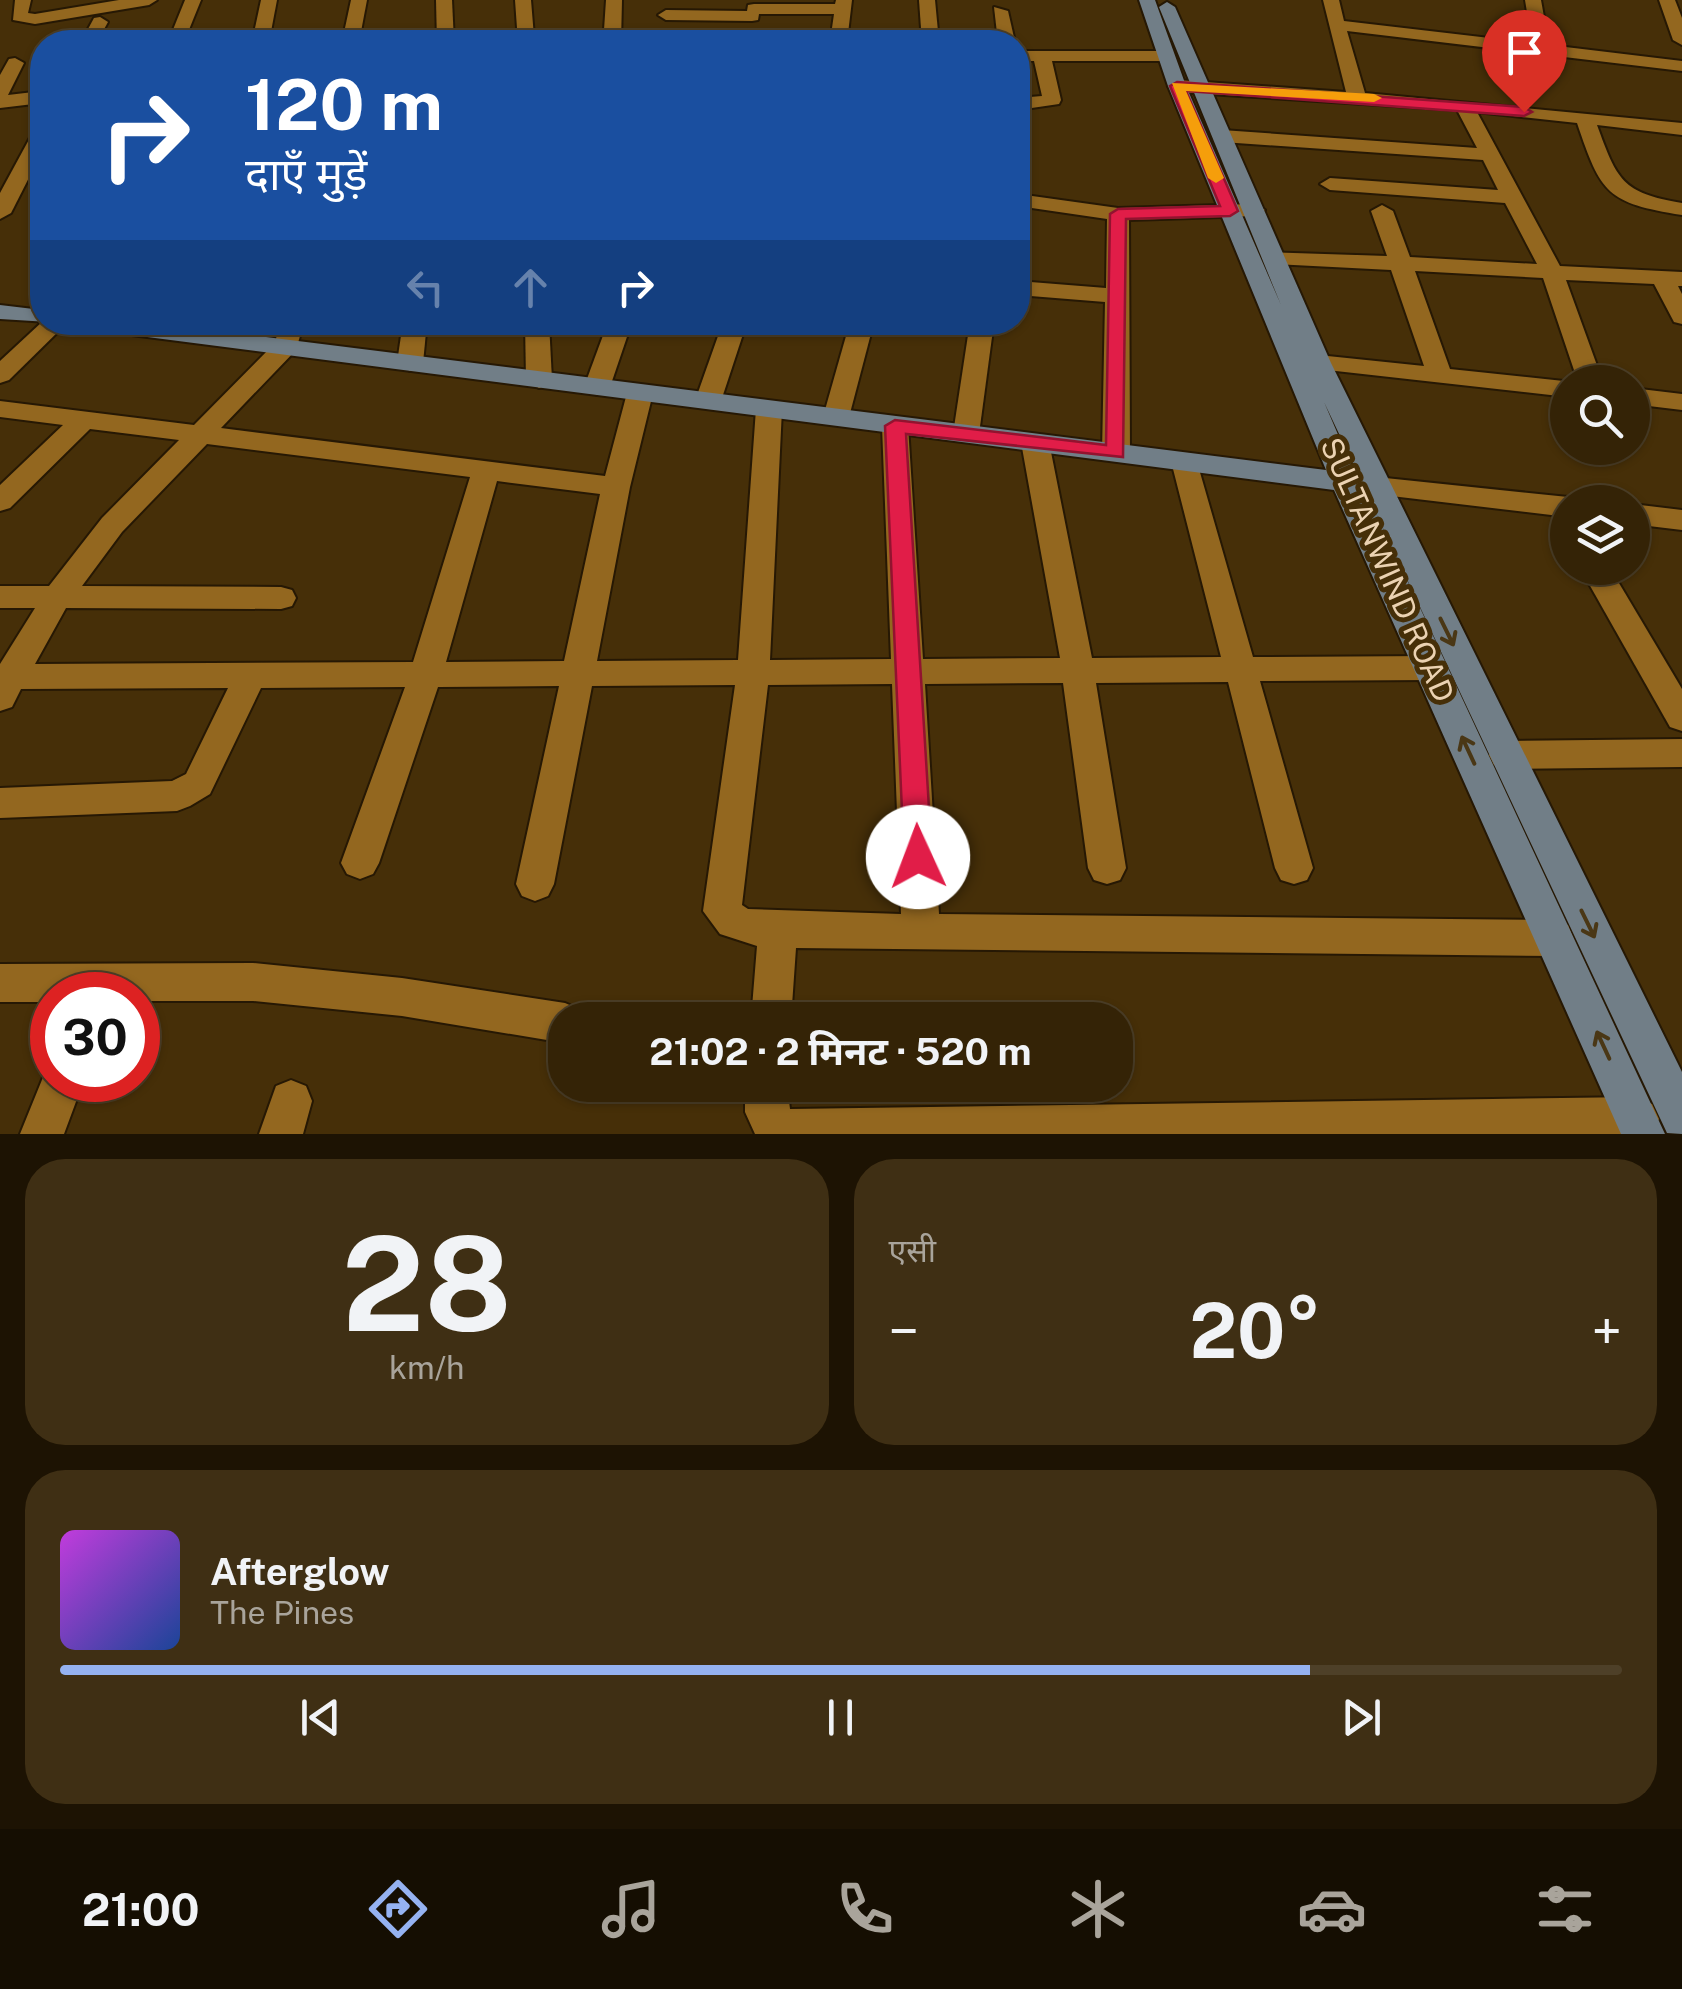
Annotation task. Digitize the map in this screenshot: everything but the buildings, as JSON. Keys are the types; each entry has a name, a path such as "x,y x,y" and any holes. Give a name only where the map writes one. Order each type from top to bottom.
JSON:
{"main road":[{"name":"SULTANWIND ROAD","path":"1147,0 1165,56 1222,136 1242,210 1274,257 1318,363 1431,668 1640,1126"},
{"name":"SULTANWIND ROAD","path":"1164,0 1190,86 1361,484 1506,755 1682,1118"},
{"path":"0,312 30,316"},
{"path":"293,335 410,364 1361,484"}],"street":[{"path":"23,0 18,10 24,19 149,0"},
{"path":"181,30 193,0"},
{"path":"263,30 269,0"},
{"path":"353,30 358,0"},
{"path":"444,0 445,30"},
{"path":"523,0 525,30"},
{"path":"612,30 614,0"},
{"path":"927,0 930,30"},
{"path":"1331,0 1357,96"},
{"path":"1533,0 1541,47"},
{"path":"1668,0 1682,40"},
{"path":"666,15 753,14 844,5 841,30"},
{"path":"1000,11 1004,30"},
{"path":"96,30 100,22"},
{"path":"1337,25 1682,66"},
{"path":"1030,56 1165,56"},
{"path":"1030,103 1052,100 1042,56"},
{"path":"0,93 15,63"},
{"path":"1190,86 1464,105 1682,130"},
{"path":"0,102 30,99"},
{"path":"1464,105 1552,272 1584,365"},
{"path":"1584,118 1613,188 1632,200 1682,208"},
{"path":"1222,136 1491,155"},
{"path":"0,213 30,157"},
{"path":"1330,184 1513,197"},
{"path":"1030,202 1118,214 1242,210"},
{"path":"1382,211 1439,374"},
{"path":"1116,453 1118,214"},
{"path":"1274,257 1672,278 1682,317"},
{"path":"1030,289 1117,296"},
{"path":"0,375 42,335"},
{"path":"5,684 57,597 112,524 288,335"},
{"path":"410,364 413,335"},
{"path":"537,335 539,380"},
{"path":"596,387 615,335"},
{"path":"708,401 731,335"},
{"path":"836,418 858,335"},
{"path":"966,434 980,335"},
{"path":"1318,363 1550,387"},
{"path":"536,884 616,487 640,392"},
{"path":"1650,398 1682,402"},
{"path":"0,409 616,487"},
{"path":"769,409 753,672 722,911 730,922 744,928 778,930 1554,938"},
{"path":"0,501 85,419"},
{"path":"895,426 921,932"},
{"path":"1035,442 1078,670 1107,868"},
{"path":"1185,461 1294,868"},
{"path":"360,862 426,674 485,473"},
{"path":"1361,484 1550,509"},
{"path":"1650,516 1682,520"},
{"path":"1605,585 1682,718"},
{"path":"0,597 281,598"},
{"path":"5,684 251,675 1431,668"},
{"path":"0,803 177,796 189,792 198,784 251,675"},
{"path":"1506,755 1682,754"},
{"path":"772,1002 778,930"},
{"path":"160,986 253,982 402,997 548,1020"},
{"path":"0,983 30,985"},
{"path":"42,1134 55,1102"},
{"path":"765,1102 771,1124 784,1130 1640,1126"}],"slow traffic":[{"path":"1216,178 1177,86 1374,98"}],"route":[{"path":"918,857 895,426 1116,453 1118,214 1230,211 1177,86 1357,96 1524,112"}]}
